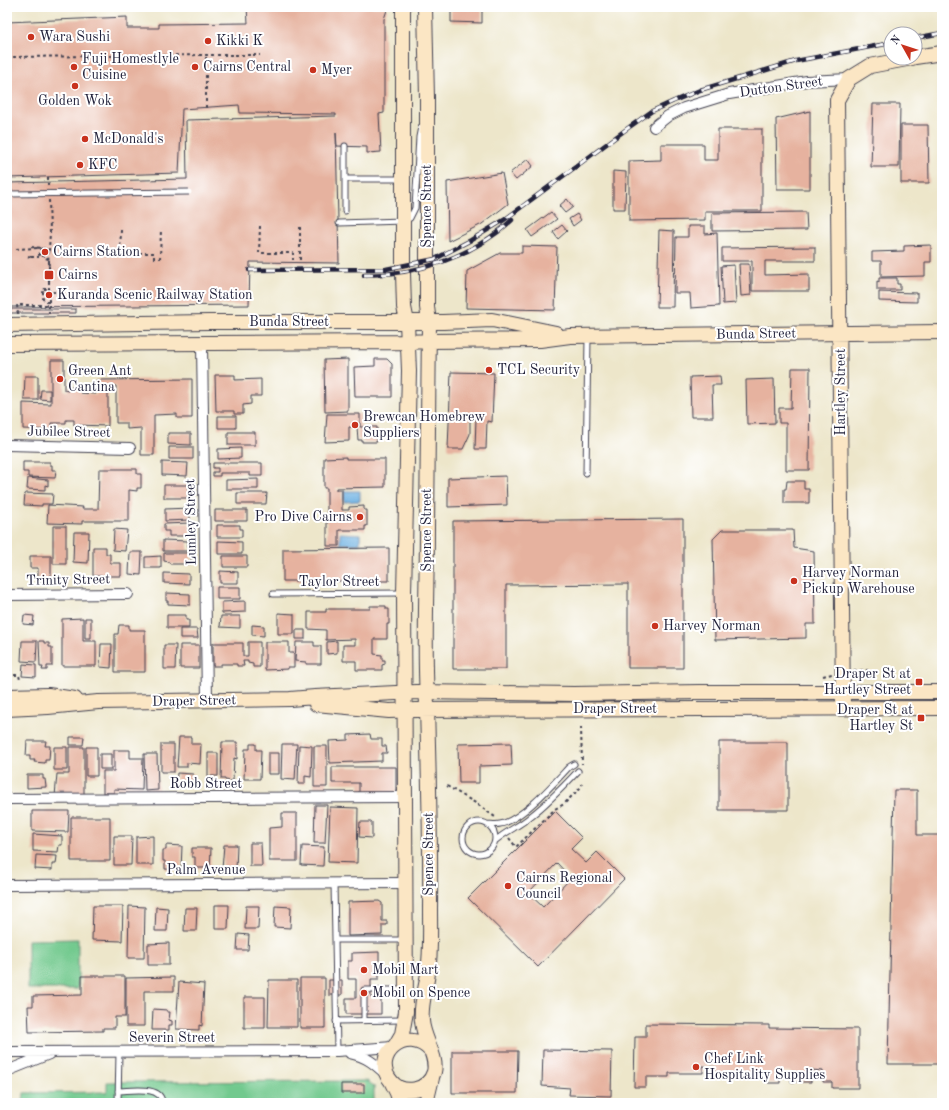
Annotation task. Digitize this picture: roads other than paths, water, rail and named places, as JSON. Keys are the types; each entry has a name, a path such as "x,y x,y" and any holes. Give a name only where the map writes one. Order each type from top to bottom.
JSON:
{"street":[{"name":"Spence Street","path":"400,1103 385,1067 389,1053 401,1037 405,1020 406,990 404,594 408,342 407,322 404,307 403,7"},
{"name":"Spence Street","path":"425,7 427,98 427,307 429,322 427,692 430,884 429,963 422,1018 424,1031 435,1063 426,1103"},
{"name":"Dutton Street","path":"923,56 942,53"},
{"name":"Dutton Street","path":"654,127 668,116 684,108 723,96 807,81 849,79 870,66 883,64"},
{"name":"Hartley Street","path":"843,708 837,100 849,79"},
{"name":"Bunda Street","path":"7,325 210,322 429,322 492,320 570,336"},
{"name":"Bunda Street","path":"7,344 408,342 527,340 588,335 942,332"},
{"name":"Lumley Street","path":"202,344 207,700"},
{"name":"Jubilee Street","path":"7,445 130,448"},
{"name":"Trinity Street","path":"7,595 128,594"},
{"name":"Draper Street","path":"7,709 98,702 290,699 427,692 574,694 699,692 942,692"},
{"name":"Draper Street","path":"7,696 48,695 98,702"},
{"name":"Draper Street","path":"290,699 316,704 389,711 942,708"},
{"name":"Robb Street","path":"7,799 406,797"},
{"name":"Palm Avenue","path":"7,885 405,883"},
{"path":"394,1046 402,1042 414,1041 422,1043 431,1052"},
{"name":"Severin Street","path":"7,1052 337,1051 394,1046"},
{"name":"Severin Street","path":"337,1051 365,1057 376,1064 388,1076"},
{"path":"7,1071 53,1052"},
{"path":"388,1076 397,1087 405,1090 413,1090 425,1085 434,1072"},
{"path":"429,1088 434,1103"}],"lane":[{"path":"339,223 404,221 410,218 415,208 419,137 427,98"},
{"path":"344,146 345,211"},
{"path":"345,179 404,178"},
{"path":"7,194 189,192"},
{"path":"586,472 588,335"},
{"name":"Taylor Street","path":"273,594 404,594"},
{"path":"574,764 569,767 534,803 510,821 499,825 477,822 468,826 464,831 463,836 466,847 475,854 480,855 491,850 495,841 502,834 522,824 542,807 580,769"},
{"path":"487,824 494,831 495,841"},
{"path":"334,883 337,1051"},
{"path":"335,940 406,940"},
{"path":"364,1020 364,990 406,990"},
{"path":"336,1021 405,1020"},
{"path":"118,1103 119,1052"},
{"path":"118,1091 153,1091 160,1094 162,1103"}],"water":[{"path":"344,491 360,491 360,501 344,502"},
{"path":"340,533 360,534 360,544 340,544"}],"railway":[{"path":"923,37 942,33"},
{"path":"249,270 386,269 435,259 504,220 652,111 700,90 796,61 883,45"},
{"path":"364,275 404,272 462,254 480,244 512,220"}],"place":[{"name":"Wara Sushi","path":"31,37"},
{"name":"Kikki K","path":"208,41"},
{"name":"Fuji Homestlyle Cuisine","path":"74,67"},
{"name":"Cairns Central","path":"195,67"},
{"name":"Myer","path":"313,70"},
{"name":"Golden Wok","path":"75,86"},
{"name":"McDonald's","path":"85,139"},
{"name":"KFC","path":"80,165"},
{"name":"Cairns Station","path":"45,252"},
{"name":"Cairns","path":"49,275"},
{"name":"Kuranda Scenic Railway Station","path":"49,295"},
{"name":"TCL Security","path":"489,370"},
{"name":"Green Ant Cantina","path":"60,379"},
{"name":"Brewcan Homebrew Suppliers","path":"355,425"},
{"name":"Pro Dive Cairns","path":"360,517"},
{"name":"Harvey Norman Pickup Warehouse","path":"794,581"},
{"name":"Harvey Norman","path":"655,626"},
{"name":"Draper St at Hartley Street","path":"919,682"},
{"name":"Draper St at Hartley St","path":"921,718"},
{"name":"Cairns Regional Council","path":"508,886"},
{"name":"Mobil Mart","path":"364,970"},
{"name":"Mobil on Spence","path":"364,993"},
{"name":"Chef Link Hospitality Supplies","path":"696,1067"}]}
